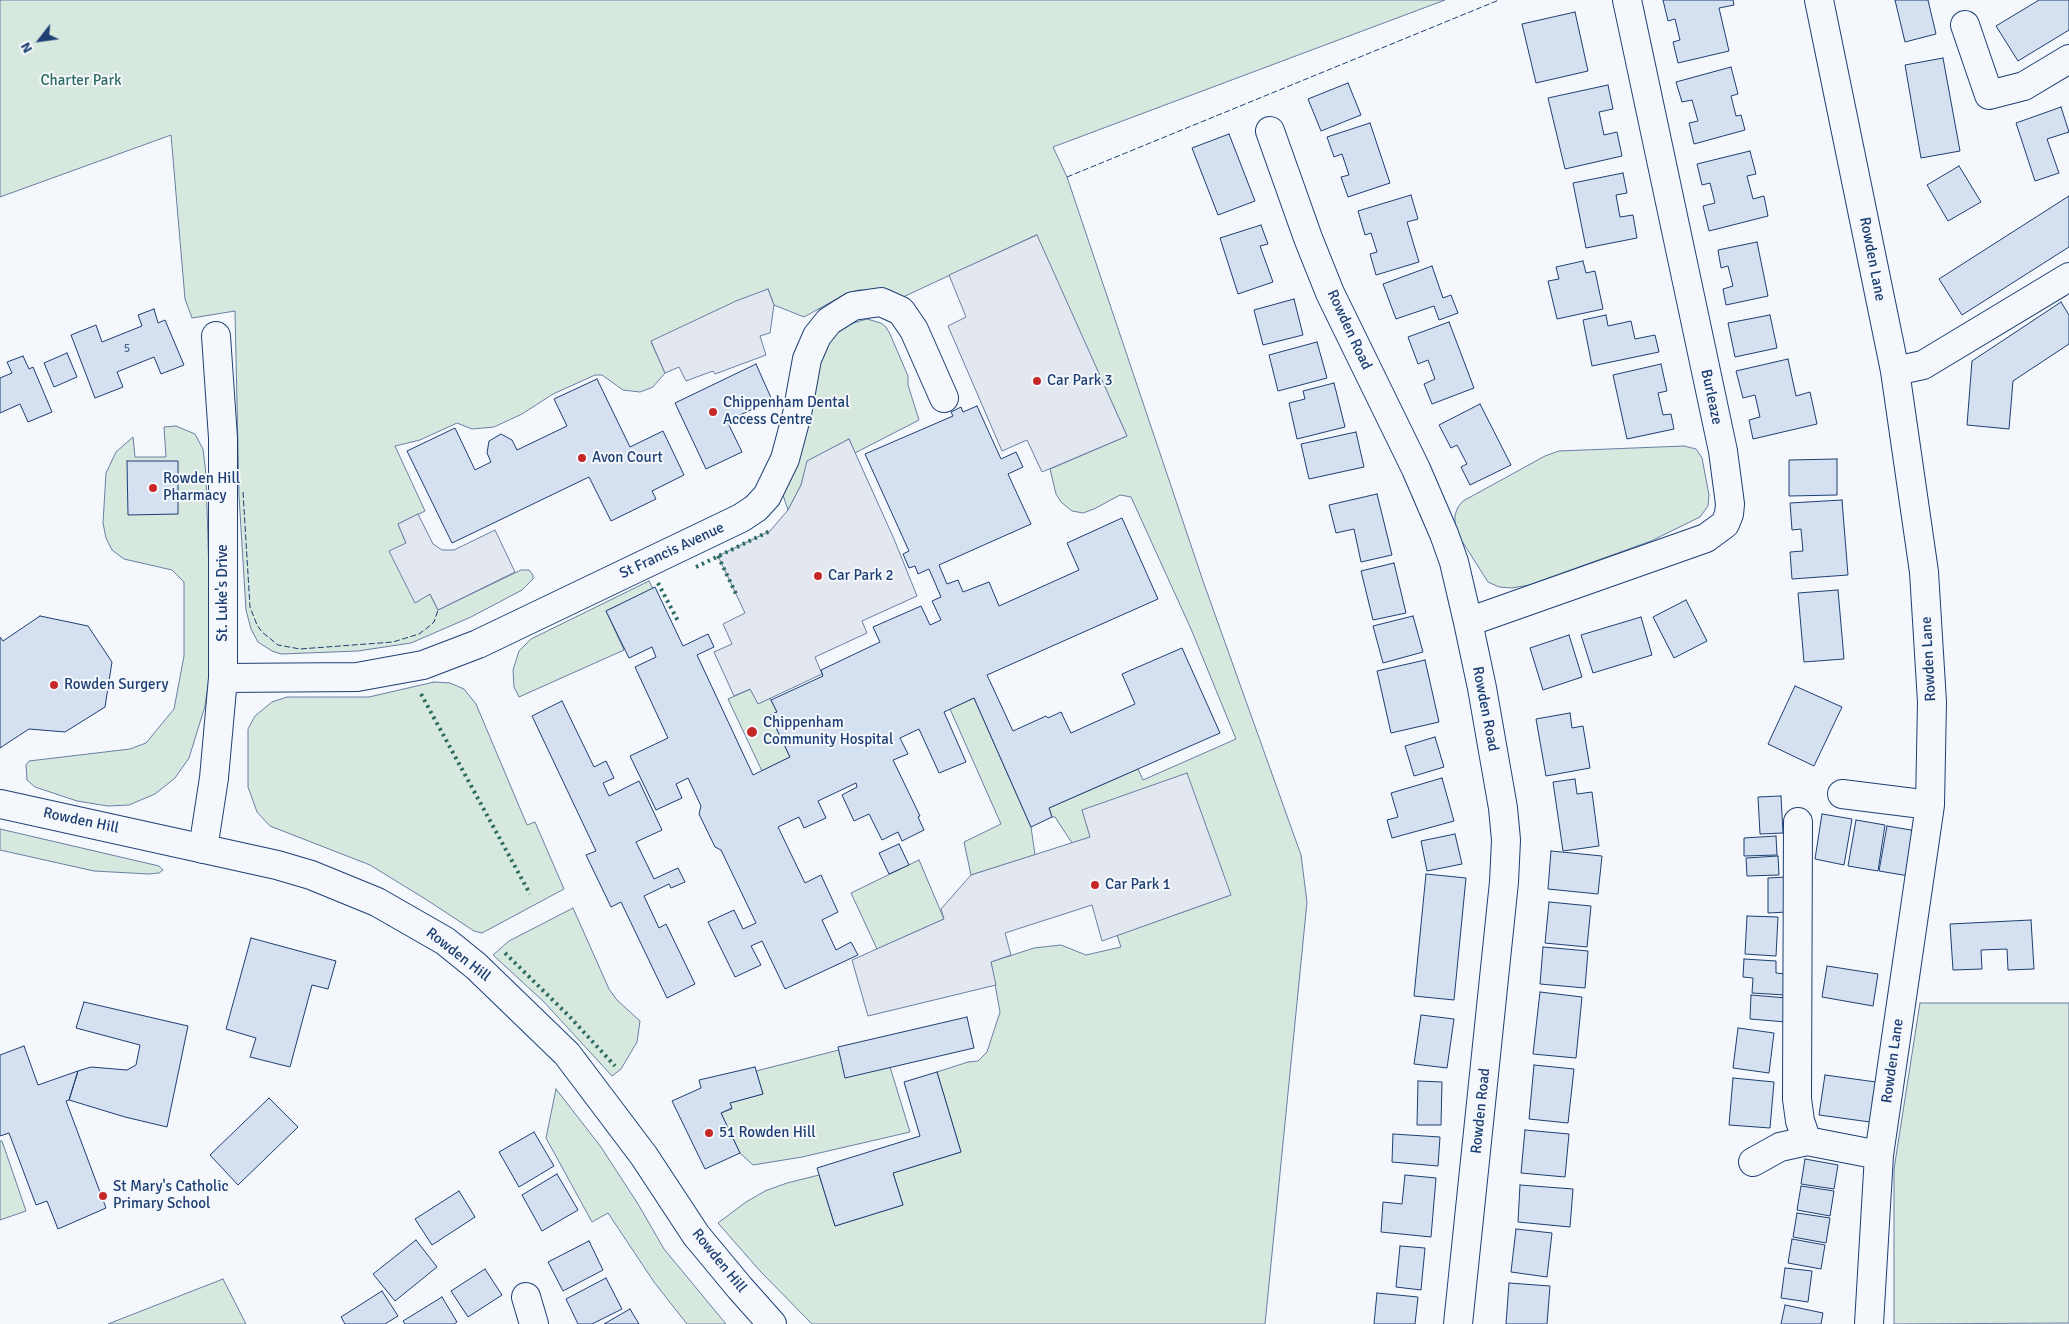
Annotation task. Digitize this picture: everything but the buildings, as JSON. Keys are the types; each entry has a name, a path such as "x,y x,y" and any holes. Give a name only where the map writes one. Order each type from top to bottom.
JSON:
{"street":[{"name":"Burleaze","path":"1468,622 1706,538 1725,524 1729,514 1730,504 1723,451 1627,0"},
{"name":"Rowden Lane","path":"1820,0 1895,371 1924,572 1932,702 1930,806 1879,1155 1868,1324"},
{"path":"1965,25 1988,95 2024,86 2069,59"},
{"name":"Rowden Road","path":"1270,131 1308,238 1330,293 1416,469 1454,562 1482,688 1504,808 1506,840 1504,882 1458,1324"},
{"path":"1895,371 1924,365 2069,277"},
{"name":"St Francis Avenue","path":"223,678 357,677 423,665 478,644 741,518 756,508 767,496 785,459 797,414 808,359 817,336 829,322 853,306 881,302 901,311 914,330 944,398"},
{"name":"St. Luke's Drive","path":"203,849 214,778 223,678 223,438 216,336"},
{"path":"1842,794 1930,806"},
{"name":"Rowden Hill","path":"0,804 311,875 377,902 445,941 476,966 566,1054 638,1148 696,1235 772,1324"},
{"path":"1798,822 1797,1099 1800,1121 1807,1141"},
{"path":"1753,1162 1780,1147 1807,1141 1879,1155"},
{"path":"526,1296 534,1324"}],"green space":[{"name":"Charter Park","path":"0,0 1445,0 1053,147 1067,177 1203,581 1301,855 1307,902 1265,1324 812,1324 760,1271 718,1223 746,1202 765,1191 819,1175 835,1226 903,1205 893,1173 961,1152 937,1072 968,1062 978,1061 987,1052 1000,1012 991,962 1034,948 1061,945 1086,955 1121,947 1117,935 1231,895 1082,810 1091,837 1072,843 1055,817 1052,817 1049,808 1138,769 1143,780 1236,739 1191,629 1131,497 1120,495 1083,513 1072,511 1061,502 1056,494 1050,469 1127,436 1036,235 903,297 873,290 858,290 842,296 804,317 774,305 768,289 651,342 665,373 653,387 640,392 623,390 602,375 595,375 553,394 522,414 494,427 472,429 457,423 420,440 395,446 425,511 398,524 406,543 415,602 430,594 438,610 521,570 529,570 533,575 533,579 522,590 471,617 411,643 358,651 281,654 272,651 258,642 251,629 246,610 239,496 235,311 192,318 185,299 171,135 0,197"},
{"path":"867,319 881,323 890,334 908,376 908,385 919,420 855,453 849,439 808,461 801,485 788,510 782,492 804,443 815,363 834,333 853,323"},
{"path":"176,426 195,434 203,449 206,474 209,575 209,678 205,706 189,758 175,778 155,794 129,805 108,806 77,801 35,787 27,780 26,765 29,761 130,749 146,743 174,709 184,656 184,582 172,570 124,559 112,550 106,538 103,523 106,473 116,452 133,437 135,457 166,457 164,427"},
{"path":"1684,446 1696,449 1702,458 1709,495 1708,506 1700,517 1651,541 1529,585 1512,588 1499,587 1488,582 1460,538 1455,525 1455,515 1463,501 1545,456 1559,451"},
{"path":"649,581 653,589 606,611 624,650 519,697 514,687 513,670 519,651 531,639"},
{"path":"434,682 450,683 464,689 476,704 527,825 535,822 564,889 482,933 474,931 370,865 270,826 257,812 248,787 248,729 255,716 272,702 287,697 369,697"},
{"path":"751,689 758,703 770,698 777,712 770,715 790,757 762,771 728,699"},
{"path":"974,698 1031,827 1035,855 971,875 964,842 1001,824 950,709"},
{"path":"0,829 159,866 163,870 159,873 149,874 94,871 0,850"},
{"path":"919,860 944,919 877,949 851,893"},
{"path":"573,908 609,989 617,1000 640,1021 637,1042 621,1069 612,1076 544,1002 493,955 509,941"},
{"path":"1920,1003 2069,1003 2069,1323 1894,1324 1894,1169"},
{"path":"839,1050 890,1067 910,1132 802,1157 753,1165 740,1153 721,1113 732,1109 730,1103 763,1094 756,1071"},
{"path":"556,1089 601,1147 638,1204 664,1249 726,1324 687,1324 654,1282 608,1213 592,1222 546,1138"},
{"path":"0,1141 2,1141 26,1211 0,1220"},
{"path":"223,1279 246,1324 108,1324"}],"shaded area":[{"name":"Car Park 3","path":"1037,235 1127,436 1042,472 1027,440 1002,451 948,326 966,317 949,275"},
{"path":"768,289 774,305 770,333 760,336 766,355 715,374 713,371 686,381 679,367 665,373 651,341 736,301"},
{"name":"Car Park 2","path":"849,439 894,539 917,596 862,621 867,633 815,657 822,674 758,704 750,689 734,696 714,652 732,644 723,624 745,613 718,556 770,531 788,510 801,485 807,461"},
{"path":"418,514 433,544 442,550 454,550 495,530 515,572 438,610 430,594 415,603 389,551 406,543 398,524"},
{"name":"Car Park 1","path":"1187,773 1231,895 1102,941 1092,905 1005,933 1011,955 991,962 996,985 868,1016 852,960 944,919 941,909 971,875 1090,837 1082,810"}],"hedge":[{"path":"696,567 770,531"},
{"path":"718,556 737,596"},
{"path":"658,583 679,623"},
{"path":"421,694 530,894"},
{"path":"505,953 569,1016 615,1066"}],"fence":[{"path":"1067,177 1499,0"},
{"path":"243,492 250,607 262,632 278,645 300,649 393,642 419,634 434,622 438,610"}],"place":[{"name":"Car Park 3","path":"1037,381"},
{"name":"Chippenham Dental Access Centre","path":"713,412"},
{"name":"Avon Court","path":"582,458"},
{"name":"Rowden Hill Pharmacy","path":"153,488"},
{"name":"Car Park 2","path":"818,576"},
{"name":"Rowden Surgery","path":"54,685"},
{"name":"Chippenham Community Hospital","path":"752,732"},
{"name":"Car Park 1","path":"1095,885"},
{"name":"51 Rowden Hill","path":"709,1133"},
{"name":"St Mary's Catholic Primary School","path":"103,1196"}]}
